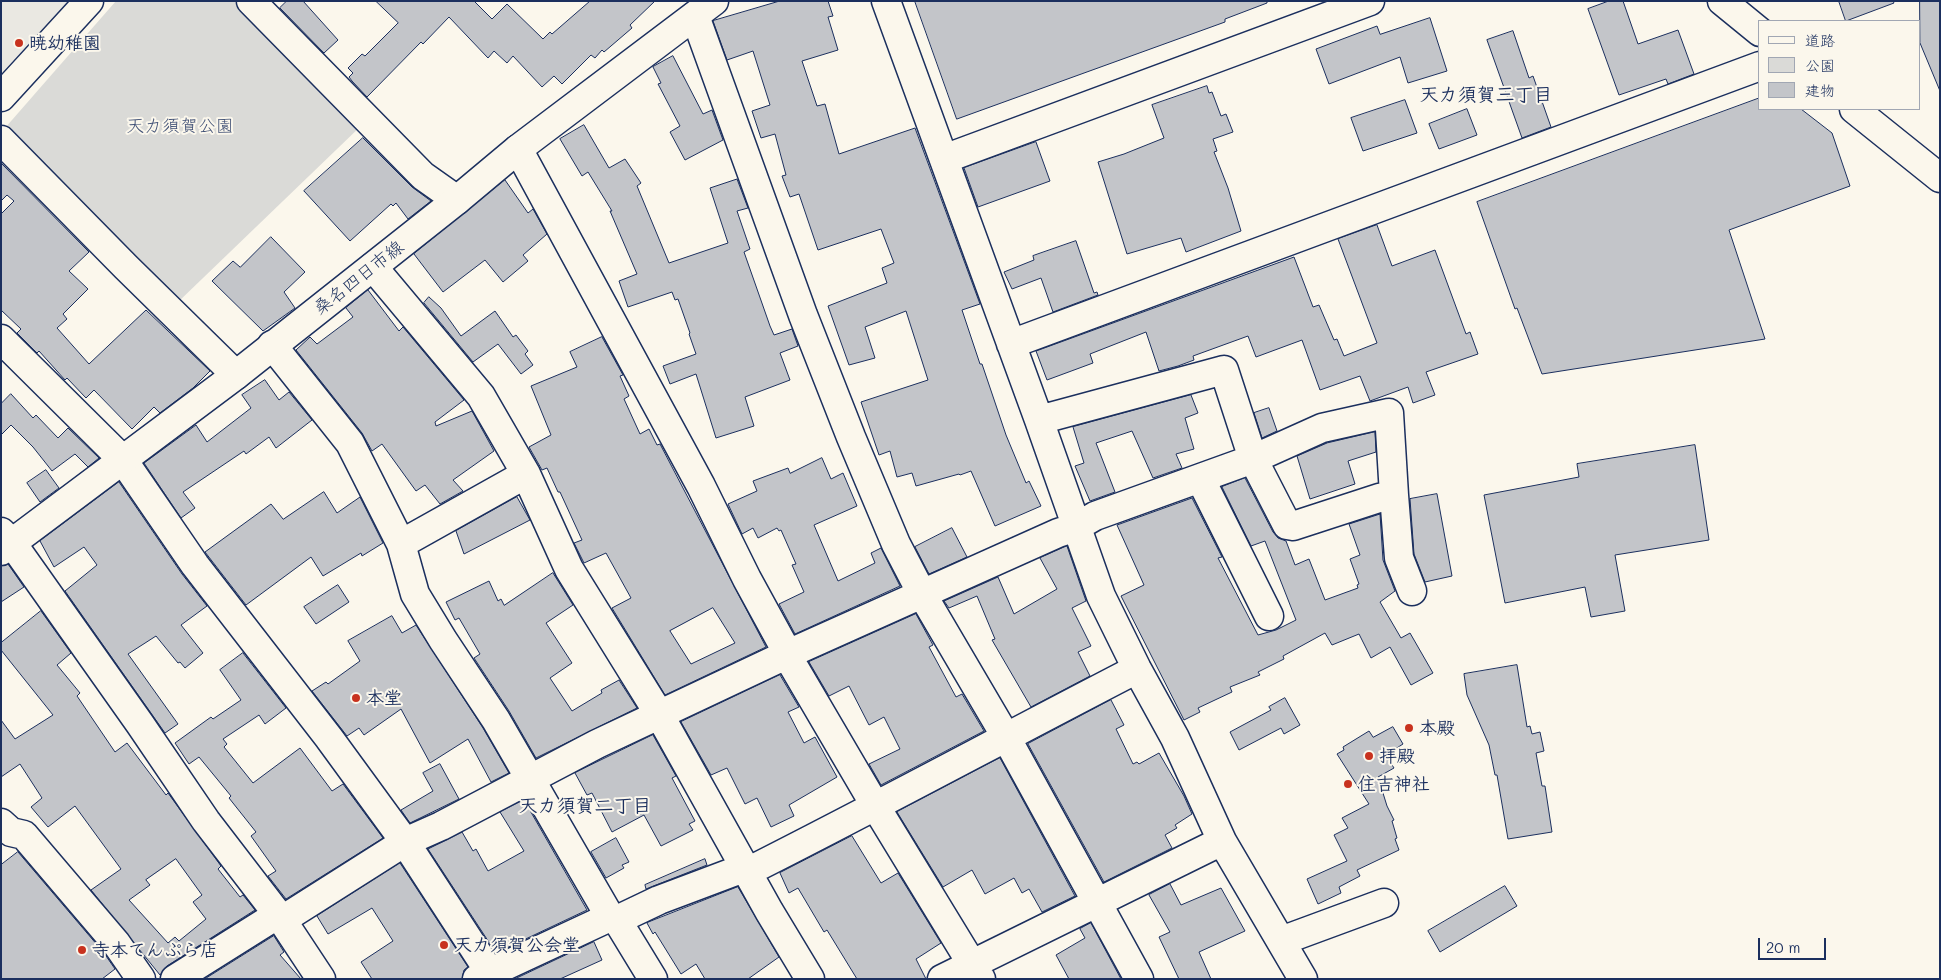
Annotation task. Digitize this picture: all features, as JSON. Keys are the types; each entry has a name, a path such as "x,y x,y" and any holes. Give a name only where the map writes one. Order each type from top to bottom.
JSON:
{"street":[{"path":"1,97 89,1"},
{"path":"251,1 423,176 457,200"},
{"path":"886,1 1039,420 1101,596 1175,738 1222,840 1303,979"},
{"path":"944,159 1370,1"},
{"path":"1722,1 1758,30"},
{"path":"705,9 800,306 851,437 896,544 922,594 1006,736 1139,979"},
{"name":"桑名四日市線","path":"5,542 123,460 236,375 457,200 518,149 705,9"},
{"path":"1011,344 1758,67"},
{"path":"1855,110 1940,178"},
{"path":"1,140 126,268 236,375"},
{"path":"518,149 704,492 786,655 976,971"},
{"path":"373,267 481,396 526,474 569,569 660,714 768,911 810,979"},
{"path":"1,339 123,460 195,565 329,738 405,842 487,976 613,918 658,900 746,870 876,807 1006,736 1138,669"},
{"path":"272,346 350,443 401,544 415,594 496,720 613,918 653,979"},
{"path":"1039,420 1224,370 1253,459 1287,525 1293,526 1379,498 1394,495"},
{"path":"175,979 405,842 441,826 597,744 786,655 1058,533 1076,527 1095,516 1253,459 1322,428 1388,413 1399,558 1412,591"},
{"path":"401,544 526,474"},
{"path":"1200,478 1269,616"},
{"path":"5,542 140,724 206,821 279,917 321,979"},
{"path":"5,832 24,835 116,943 141,979"},
{"path":"942,979 976,971 1097,901 1222,840"},
{"path":"1281,941 1384,903"}],"shaded area":[{"name":"暁幼稚園","path":"1,1 73,1 1,85"}],"green space":[{"name":"天カ須賀公園","path":"116,1 234,1 363,124 176,304 5,128"}],"building":[{"path":"287,1 303,1 338,40 324,53 280,8"},
{"path":"376,1 474,1 492,19 507,4 543,39 550,32 552,34 590,1 655,1 630,25 632,28 604,52 602,50 595,58 591,55 562,84 554,76 542,87 513,56 507,63 494,51 488,58 449,17 423,44 421,42 367,97 349,77 353,73 348,68 362,54 365,56 398,23"},
{"path":"780,1 828,1 833,16 828,17 838,50 802,61 817,106 825,104 839,154 915,128 980,304 962,310 980,364 982,364 1006,435 1026,483 1029,481 1041,506 995,526 971,471 916,486 912,473 897,477 890,451 879,455 861,402 928,380 906,311 865,327 875,358 849,365 828,306 887,283 882,268 894,263 881,229 818,250 799,194 790,197 782,176 786,175 775,134 761,138 752,111 770,105 753,51 727,60 713,21"},
{"path":"915,1 1267,1 1267,3 1225,19 1225,22 957,119"},
{"path":"1609,1 1623,1 1638,44 1678,30 1694,74 1668,84 1666,79 1619,95 1588,9"},
{"path":"1839,1 1893,1 1894,3 1849,20 1846,20"},
{"path":"1920,1 1940,1 1940,91 1921,45"},
{"path":"1430,18 1447,71 1408,83 1400,57 1329,84 1316,49 1377,26 1380,34"},
{"path":"1513,31 1529,78 1533,76 1551,127 1522,138 1487,40"},
{"path":"673,56 703,114 712,110 723,140 685,160 670,132 680,126 658,84 661,83 653,67"},
{"path":"1207,86 1209,93 1212,92 1221,116 1226,114 1233,132 1213,139 1217,151 1214,152 1228,188 1241,231 1186,252 1181,238 1127,254 1098,162 1164,138 1152,105"},
{"path":"1758,99 1758,110 1802,110 1832,133 1850,186 1729,230 1765,339 1542,374 1517,308 1515,309 1477,202"},
{"path":"1405,100 1417,133 1363,151 1351,118"},
{"path":"1467,109 1477,135 1439,149 1429,124"},
{"path":"584,125 609,168 625,159 641,183 637,186 669,263 728,243 710,188 737,179 748,208 737,211 750,249 744,252 770,326 774,335 792,329 798,346 780,353 790,380 745,397 754,426 716,438 696,374 670,384 663,366 696,354 690,333 678,299 675,300 672,292 628,307 619,281 637,274 610,211 612,211 588,172 582,176 560,139"},
{"path":"363,138 412,187 431,201 408,219 396,203 393,206 391,204 350,241 304,191"},
{"path":"1036,142 1050,181 978,207 964,168"},
{"path":"1,163 89,252 69,271 88,289 63,314 67,319 57,328 89,364 146,310 210,371 193,388 160,413 154,407 132,429 94,390 86,398 67,378 65,380 39,351 37,353 17,333 21,329 1,310 1,214 14,201 7,195 1,201"},
{"path":"505,180 528,213 533,209 547,234 523,255 528,261 503,282 485,260 443,292 414,254"},
{"path":"1377,225 1392,266 1435,250 1466,334 1470,332 1478,354 1426,372 1435,395 1413,403 1408,387 1370,401 1360,376 1320,390 1302,340 1256,357 1248,336 1193,356 1194,360 1159,371 1146,332 1090,354 1093,363 1047,380 1036,351 1294,257 1313,307 1319,305 1334,340 1337,339 1344,356 1377,343 1338,239"},
{"path":"271,237 305,272 284,292 295,308 263,331 212,281 233,261 240,267"},
{"path":"1076,241 1094,293 1097,292 1098,295 1053,312 1041,278 1012,289 1004,272 1034,260 1033,256"},
{"path":"368,290 399,331 403,327 464,400 435,422 436,426 472,411 494,451 453,480 463,491 440,504 425,485 416,491 382,444 372,451 362,433 296,350 310,337 317,344 353,317 346,308"},
{"path":"429,297 441,308 461,336 495,311 513,337 516,335 528,351 525,354 533,365 521,374 498,344 473,362 424,303"},
{"path":"602,337 623,375 620,376 629,396 624,399 640,434 649,429 657,445 660,444 766,647 665,695 612,608 631,598 606,553 584,563 574,543 582,540 560,492 558,492 547,468 542,470 529,447 551,435 531,386 577,367 570,352","holes":["713,608 735,643 691,664 670,631"]},
{"path":"265,380 279,400 289,392 312,420 276,448 269,437 246,454 244,451 183,492 195,508 181,518 144,463 196,425 207,442 251,408 242,395"},
{"path":"11,394 33,418 36,415 58,438 68,428 99,458 88,467 75,454 52,471 33,447 11,425 1,435 1,404"},
{"path":"1191,395 1198,413 1185,418 1194,449 1176,454 1182,468 1153,478 1132,431 1096,443 1115,492 1090,501 1075,466 1084,463 1073,427"},
{"path":"1269,408 1277,431 1262,438 1254,413"},
{"path":"1375,432 1376,452 1348,461 1355,484 1310,499 1297,456 1327,443"},
{"path":"1695,445 1709,540 1615,555 1625,611 1591,617 1585,587 1505,603 1484,495 1579,477 1577,464"},
{"path":"822,458 831,479 843,473 857,506 814,525 838,581 875,563 871,553 881,548 900,586 795,634 779,604 804,592 792,565 796,564 781,530 779,531 777,528 758,538 753,528 742,534 728,504 757,491 753,481 788,468 790,473"},
{"path":"46,470 59,488 40,502 27,483"},
{"path":"1245,478 1273,532 1278,538 1286,541 1295,565 1309,559 1325,600 1358,588 1357,585 1359,584 1350,559 1360,555 1349,524 1380,514 1383,560 1395,591 1380,602 1401,638 1410,633 1433,673 1411,685 1390,647 1371,658 1359,634 1332,645 1325,633 1283,656 1284,659 1258,672 1260,675 1230,687 1232,692 1198,708 1200,712 1184,720 1121,596 1144,585 1117,525 1192,498 1222,557 1218,558 1258,635 1276,630 1296,620 1265,541 1251,546 1222,487"},
{"path":"119,482 182,574 207,606 181,625 203,653 185,668 180,662 178,663 156,636 128,654 178,724 165,733 65,591 97,565 84,547 54,567 40,541"},
{"path":"324,492 337,513 360,497 383,543 362,556 361,553 323,576 311,557 246,605 205,552 271,504 283,519"},
{"path":"1437,494 1452,576 1425,582 1414,554 1410,499"},
{"path":"517,497 530,520 464,554 456,531"},
{"path":"952,528 967,557 929,574 915,547"},
{"path":"1067,546 1086,601 1072,608 1091,646 1078,652 1090,676 1031,707 992,640 995,639 977,596 949,608 944,601 998,577 1014,614 1057,589 1040,558"},
{"path":"8,564 24,587 1,602 1,566"},
{"path":"553,573 573,605 546,623 572,663 550,678 572,711 602,693 601,690 619,680 637,708 536,758 509,711 474,658 480,654 459,618 455,620 446,602 489,581 498,601 501,599 504,605"},
{"path":"338,585 349,602 316,624 304,607"},
{"path":"41,611 71,653 57,665 80,693 77,696 115,752 127,743 166,795 168,793 221,866 218,869 240,897 243,895 255,910 167,966 160,975 91,890 121,869 75,806 48,827 31,807 42,798 20,764 1,777 1,720 15,739 53,715 1,650 1,643","holes":["176,859 202,895 193,902 206,919 179,941 175,937 168,943 129,900 150,885 146,880"]},
{"path":"916,614 933,645 929,647 956,697 962,694 984,731 881,785 869,764 900,749 884,717 869,725 849,686 829,696 809,662"},
{"path":"392,616 402,633 416,625 483,728 509,773 491,782 468,739 430,763 401,709 364,735 359,728 347,736 312,691 326,682 328,684 360,661 348,641"},
{"path":"243,653 286,708 265,724 259,715 223,739 227,744 224,747 253,783 300,748 332,791 343,784 383,838 286,899 268,876 276,871 251,836 256,832 229,798 231,796 199,757 189,764 175,743 211,717 213,719 241,700 220,670"},
{"path":"1517,665 1527,727 1530,726 1532,734 1540,732 1544,751 1536,753 1542,786 1545,786 1552,832 1508,839 1497,775 1495,775 1489,745 1467,695 1464,674"},
{"path":"780,675 799,707 788,712 804,743 815,737 837,777 789,805 794,816 771,827 757,798 745,804 727,768 711,775 681,722"},
{"path":"1285,698 1300,725 1284,734 1281,728 1239,750 1230,732 1271,710 1269,707"},
{"path":"1111,700 1124,725 1116,729 1133,764 1137,762 1139,764 1159,753 1184,796 1192,814 1175,825 1177,828 1165,835 1172,848 1104,882 1028,744"},
{"path":"1393,727 1403,744 1389,753 1390,755 1387,757 1394,768 1378,777 1387,806 1394,820 1392,821 1397,838 1395,839 1399,850 1357,870 1360,876 1339,887 1341,893 1318,904 1307,879 1347,861 1334,835 1348,828 1342,818 1369,804 1337,754 1344,750 1343,747 1369,731 1373,737"},
{"path":"653,735 676,776 672,778 695,821 689,824 693,830 661,846 644,815 612,832 592,793 587,795 575,773"},
{"path":"1000,758 1075,896 1042,912 1029,889 1022,893 1014,878 985,894 972,870 943,887 897,812"},
{"path":"440,764 459,799 410,823 401,810 433,791 423,773"},
{"path":"524,800 587,910 496,953 428,849 462,832 473,851 476,849 488,871 524,851 500,812"},
{"path":"852,836 881,883 898,873 941,943 916,959 926,979 857,979 827,930 824,932 798,888 789,893 780,873"},
{"path":"616,838 629,862 622,865 624,868 606,878 591,852"},
{"path":"18,852 104,953 115,969 102,979 1,979 1,865"},
{"path":"705,859 707,865 646,889 645,885"},
{"path":"400,863 468,967 464,970 462,979 372,979 361,962 393,941 372,908 328,934 317,916"},
{"path":"1170,884 1181,905 1221,888 1245,931 1199,952 1211,979 1179,979 1159,937 1170,932 1149,895"},
{"path":"1505,886 1517,906 1440,952 1428,931"},
{"path":"738,887 779,957 748,979 705,979 696,964 681,974 655,932 653,934 647,923"},
{"path":"1091,923 1121,979 1069,979 1056,955 1085,938 1080,929"},
{"path":"274,936 284,952 280,955 301,979 205,979"},
{"path":"594,942 602,960 560,979 515,979"}],"place":[{"name":"暁幼稚園","path":"19,43"},
{"name":"本堂","path":"356,698"},
{"name":"本殿","path":"1409,728"},
{"name":"拝殿","path":"1369,756"},
{"name":"住吉神社","path":"1348,784"},
{"name":"天カ須賀公会堂","path":"444,945"},
{"name":"寺本てんぷら店","path":"82,950"}],"district":[{"name":"天カ須賀三丁目","path":"1486,95"},
{"name":"天カ須賀二丁目","path":"585,806"}]}
